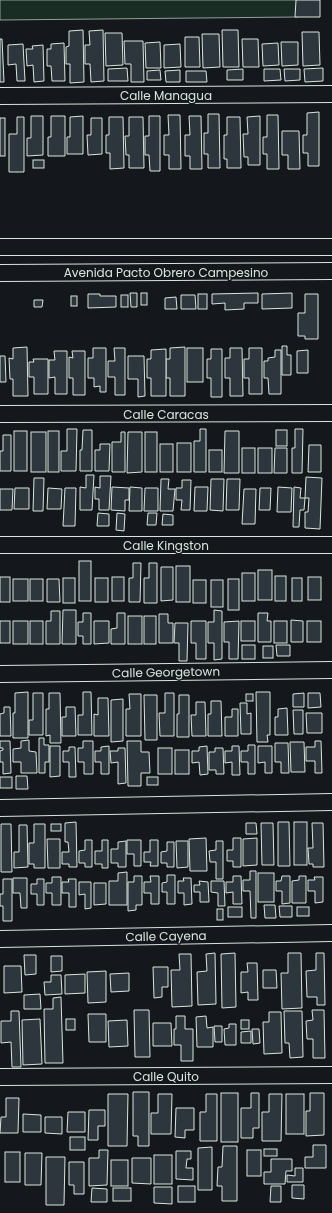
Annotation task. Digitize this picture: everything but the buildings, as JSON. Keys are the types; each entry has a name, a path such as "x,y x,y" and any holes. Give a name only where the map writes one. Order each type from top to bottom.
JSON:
{"street":[{"name":"Calle Managua","path":"0,96 332,94"},
{"name":"Avenida Pacto Obrero Campesino","path":"0,247 332,247"},
{"name":"Avenida Pacto Obrero Campesino","path":"0,273 332,271"},
{"name":"Calle Caracas","path":"0,414 332,413"},
{"name":"Calle Kingston","path":"0,545 332,545"},
{"name":"Calle Georgetown","path":"0,674 332,670"},
{"path":"0,808 332,802"},
{"name":"Calle Cayena","path":"0,939 332,933"},
{"name":"Calle Quito","path":"0,1077 332,1075"}],"green space":[{"path":"0,0 299,0 298,17 0,20"}]}
